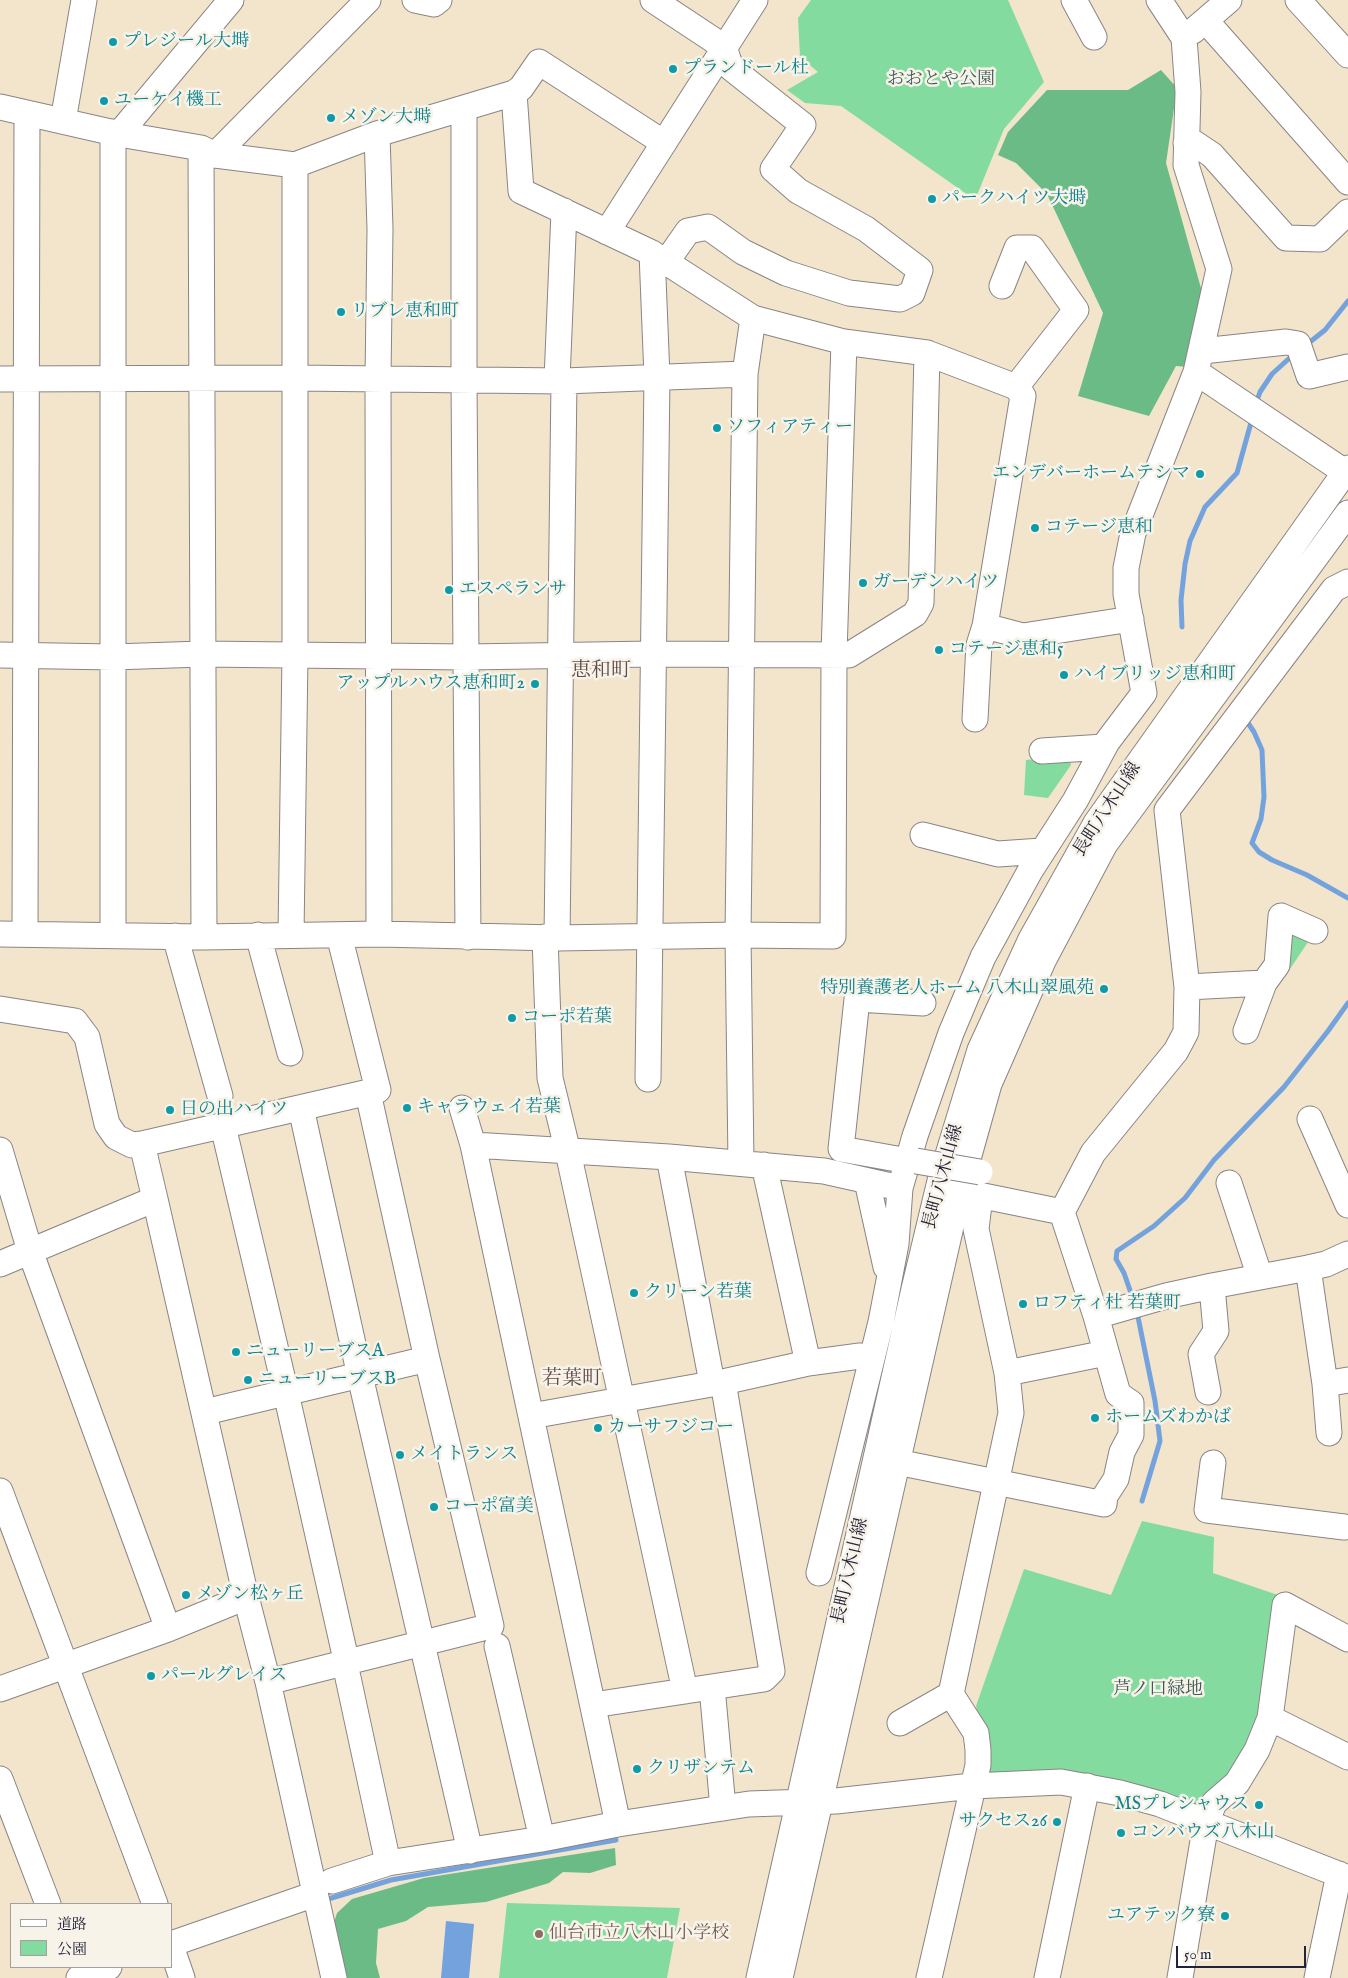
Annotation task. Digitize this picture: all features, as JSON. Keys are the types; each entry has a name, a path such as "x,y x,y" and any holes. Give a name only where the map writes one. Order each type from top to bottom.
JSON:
{"street":[{"path":"63,121 84,0"},
{"path":"113,935 112,379 116,133 231,0"},
{"path":"204,937 203,378 208,151 368,0"},
{"path":"414,0 434,4 439,0"},
{"path":"648,1079 659,257 688,231 708,227 743,252 786,273 849,292 900,299 912,293 920,270 866,229 798,191 773,169 802,125 730,68 724,47 653,0"},
{"path":"607,232 755,0"},
{"path":"1074,0 1094,37"},
{"path":"819,1573 872,1357 889,1279 896,1244 900,1188 911,1160 951,1033 983,957 1030,871 1075,801 1104,747 1144,693 1126,594 1126,568 1133,532 1199,361 1219,269 1186,164 1188,92 1184,38 1160,0"},
{"path":"1184,38 1229,0"},
{"path":"1298,0 1348,55"},
{"path":"1206,21 1348,182"},
{"path":"0,107 116,133 208,151 295,165 377,134 514,93 521,88 539,62 664,143"},
{"path":"514,93 521,191 659,257 753,318 844,342 927,353 1016,387 1023,396 985,626 980,645 975,719"},
{"path":"464,108 468,937"},
{"path":"24,934 27,113"},
{"path":"377,134 380,229 378,378 379,934"},
{"path":"1186,142 1194,143 1212,155 1286,238 1320,239 1348,212"},
{"path":"291,935 295,655 295,165"},
{"path":"564,211 560,380 561,655 551,938 550,1078 568,1152 686,1691"},
{"path":"1002,286 1017,248 1032,248 1076,310 1016,387"},
{"path":"753,318 745,374 738,935 752,1164 808,1363"},
{"path":"0,934 204,937 258,934 379,934 551,938 738,935 833,936 834,654 844,342"},
{"path":"1199,361 1286,342 1301,352 1309,376 1348,368"},
{"path":"0,655 113,657 202,654 467,657 653,654 849,655 915,614 921,602 927,353"},
{"path":"1199,361 1236,398 1347,471"},
{"path":"0,379 378,378 560,380 745,374"},
{"name":"長町八木山線","path":"759,1978 809,1802 809,1759 940,1181 980,1050 1031,939 1096,823 1347,471"},
{"path":"780,1978 809,1802 897,1462 973,1186 989,1084 1042,961 1105,844 1348,513"},
{"path":"897,1462 1104,1504 1105,1496 1116,1479 1122,1452 1131,1435 1131,1403 1118,1394 1096,1316 1062,1212 1093,1153 1176,1051 1186,1032 1188,987 1167,810 1343,588"},
{"path":"985,626 1023,636 1131,620"},
{"path":"1042,751 1104,747"},
{"path":"923,835 998,854 1042,851"},
{"path":"1246,1031 1264,983 1277,965 1281,916 1315,931"},
{"path":"258,934 290,1053"},
{"path":"0,1009 75,1021 87,1037 107,1124 116,1137 132,1145 142,1144 378,1090 339,935"},
{"path":"175,936 220,1096"},
{"path":"1188,987 1264,983"},
{"path":"923,1003 857,999 841,1149 911,1160 973,1186 1062,1212"},
{"path":"268,1682 347,1664 422,1642 491,1626 427,1360 368,1093"},
{"path":"301,1108 360,1376 470,1851"},
{"path":"462,1108 473,1145 618,1824"},
{"path":"1310,1119 1348,1205"},
{"path":"222,1126 286,1393 347,1664 347,1673 388,1863"},
{"path":"142,1144 246,1597 324,1888 334,1978"},
{"path":"473,1145 669,1157 824,1171 900,1188"},
{"path":"0,1150 30,1251 168,1629"},
{"path":"593,1704 764,1679 772,1671 718,1383 669,1157"},
{"path":"867,1181 889,1279"},
{"path":"1229,1183 1260,1277"},
{"path":"929,1978 978,1765 976,1733 950,1694 1011,1412 1007,1373 976,1229 973,1186"},
{"path":"0,1264 155,1199"},
{"path":"1096,1316 1166,1296 1326,1264 1348,1254"},
{"path":"1308,1268 1337,1382 1329,1433"},
{"path":"1208,1392 1201,1354 1216,1330 1212,1286"},
{"path":"1007,1373 1106,1353"},
{"path":"531,1416 718,1383 808,1363 860,1356 872,1357"},
{"path":"205,1412 427,1360"},
{"path":"1213,1463 1207,1510 1347,1532"},
{"path":"0,1491 155,1903"},
{"path":"0,1689 168,1629 246,1597"},
{"path":"1180,1978 1206,1823 1214,1803 1237,1783 1242,1775 1257,1750 1270,1718 1285,1605 1348,1638"},
{"path":"497,1646 542,1839"},
{"path":"712,1687 723,1808"},
{"path":"900,1723 950,1694"},
{"path":"1270,1718 1348,1757"},
{"path":"0,1779 48,1903"},
{"path":"172,1945 388,1863 749,1804 809,1802 972,1786 1061,1782 1088,1786 1160,1804 1344,1876 1321,1977"},
{"path":"1047,1978 1088,1786"},
{"path":"172,1948 182,1978"},
{"path":"77,1978 106,1968"}],"green space":[{"name":"おおとや公園","path":"811,0 1008,0 1044,82 1004,129 975,200 841,106 805,103 787,90 818,72 800,57 798,18"},
{"path":"1161,70 1177,88 1166,163 1204,299 1188,367 1176,366 1149,416 1078,396 1103,313 1047,194 1016,163 998,155 1008,132 1047,90 1128,90"},
{"path":"1069,755 1071,765 1048,798 1024,795 1026,760"},
{"path":"1291,924 1310,939 1290,969 1287,959"},
{"name":"芦ノ口緑地","path":"1142,1521 1214,1537 1213,1573 1278,1595 1264,1718 1203,1816 983,1780 984,1743 976,1706 1024,1569 1111,1595"},
{"path":"615,1848 616,1865 590,1873 563,1872 549,1883 486,1902 428,1907 406,1921 378,1929 376,1963 380,1978 345,1978 332,1929 337,1913 352,1899 424,1878"},
{"path":"507,1903 680,1908 667,1978 499,1978"}],"water":[{"path":"446,1921 474,1924 469,1978 441,1978"}],"waterway":[{"path":"1305,346 1325,330 1348,301"},
{"path":"1256,403 1260,392 1272,374 1294,354"},
{"path":"1182,627 1181,600 1190,541 1205,507 1237,473 1252,419"},
{"path":"1246,720 1262,750 1264,797 1261,819 1252,843 1259,852 1272,860 1307,875 1348,898"},
{"path":"1133,1299 1124,1273 1116,1259 1117,1251 1154,1226 1185,1198 1214,1160 1284,1087 1348,1003"},
{"path":"1137,1312 1155,1401 1160,1441 1142,1501"},
{"path":"325,1900 391,1880 616,1840"}],"place":[{"name":"プレジール大塒","path":"113,42"},
{"name":"プランドール杜","path":"673,69"},
{"name":"ユーケイ機工","path":"104,101"},
{"name":"メゾン大塒","path":"331,118"},
{"name":"パークハイツ大塒","path":"932,199"},
{"name":"リブレ恵和町","path":"341,312"},
{"name":"ソフィアティー","path":"717,428"},
{"name":"エンデバーホームテシマ","path":"1200,474"},
{"name":"コテージ恵和","path":"1035,528"},
{"name":"ガーデンハイツ","path":"863,583"},
{"name":"エスペランサ","path":"449,590"},
{"name":"コテージ恵和5","path":"939,650"},
{"name":"ハイブリッジ恵和町","path":"1064,675"},
{"name":"アップルハウス恵和町2","path":"535,684"},
{"name":"特別養護老人ホーム 八木山翠風苑","path":"1104,989"},
{"name":"コーポ若葉","path":"512,1018"},
{"name":"キャラウェイ若葉","path":"407,1108"},
{"name":"日の出ハイツ","path":"170,1110"},
{"name":"クリーン若葉","path":"634,1293"},
{"name":"ロフティ杜 若葉町","path":"1023,1304"},
{"name":"ニューリーブスA","path":"236,1352"},
{"name":"ニューリーブスB","path":"248,1380"},
{"name":"ホームズわかば","path":"1095,1418"},
{"name":"カーサフジコー","path":"598,1428"},
{"name":"メイトランス","path":"400,1455"},
{"name":"コーポ富美","path":"434,1507"},
{"name":"メゾン松ヶ丘","path":"186,1595"},
{"name":"パールグレイス","path":"151,1676"},
{"name":"クリザンテム","path":"637,1769"},
{"name":"MSプレシャウス","path":"1259,1805"},
{"name":"サクセス26","path":"1057,1822"},
{"name":"コンバウズ八木山","path":"1121,1833"},
{"name":"ユアテック寮","path":"1225,1916"},
{"name":"仙台市立八木山小学校","path":"539,1934"}],"district":[{"name":"恵和町","path":"601,672"},
{"name":"若葉町","path":"572,1380"}]}
